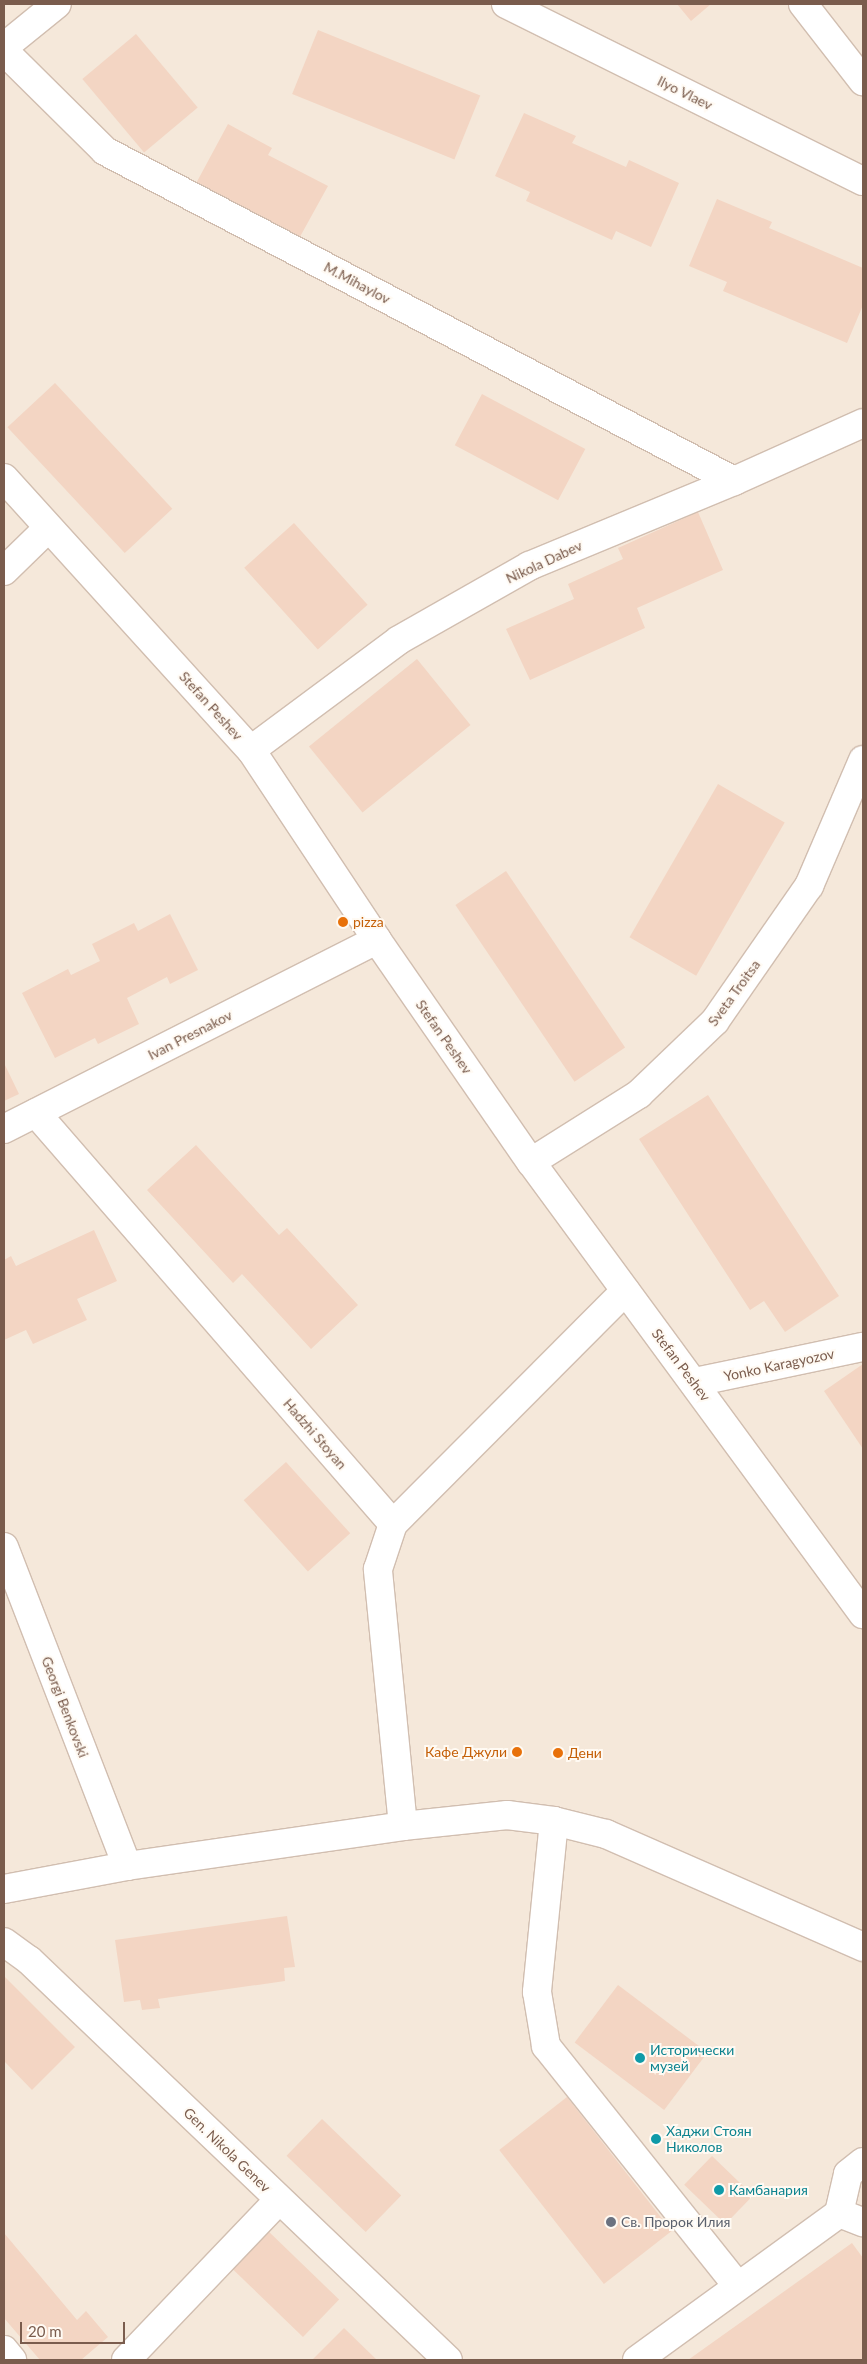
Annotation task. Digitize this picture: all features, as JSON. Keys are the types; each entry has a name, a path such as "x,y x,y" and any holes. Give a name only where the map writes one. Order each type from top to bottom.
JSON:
{"street":[{"path":"4,47 57,4"},
{"name":"Ilyo Vlaev","path":"506,4 863,181"},
{"path":"803,4 863,81"},
{"name":"M.Mihaylov","path":"4,51 105,151 734,482"},
{"name":"Nikola Dabev","path":"251,750 399,640 529,566 734,482 863,423"},
{"name":"Stefan Peshev","path":"4,478 251,750 377,940 531,1162 625,1291 695,1382 863,1614"},
{"path":"4,571 48,528"},
{"name":"Sveta Troitsa","path":"531,1162 639,1094 716,1021 809,886 862,771"},
{"name":"Ivan Presnakov","path":"4,1129 377,940"},
{"name":"Hadzhi Stoyan","path":"36,1114 393,1524"},
{"path":"403,1826 378,1569 393,1524 625,1291"},
{"name":"Yonko Karagyozov","path":"695,1382 863,1347"},
{"name":"Georgi Benkovski","path":"4,1547 127,1866"},
{"path":"4,1889 127,1866 403,1826 507,1815 554,1821 606,1834 863,1946"},
{"path":"554,1821 537,1992 546,2046 737,2285"},
{"name":"Gen. Nikola Genev","path":"4,1942 29,1960 448,2360"},
{"path":"637,2360 737,2285 851,2218 848,2174 863,2162"},
{"path":"126,2360 279,2200"},
{"path":"4,2350 12,2360"}],"shaded area":[{"path":"4,4 863,4 863,2360 4,2360"}],"building":[{"path":"677,4 711,4 691,21"},
{"path":"318,30 480,96 454,160 292,94"},
{"path":"136,34 198,108 144,153 82,79"},
{"path":"524,113 576,136 572,143 626,167 629,160 679,183 651,247 616,231 612,240 526,201 530,192 495,176"},
{"path":"228,124 272,148 268,155 328,186 296,244 193,189"},
{"path":"717,199 772,222 769,228 863,268 863,305 847,343 723,291 727,282 689,266"},
{"path":"55,383 172,509 125,553 7,427"},
{"path":"482,394 585,449 558,500 455,445"},
{"path":"698,512 723,570 637,608 645,628 530,680 506,629 574,599 568,584 623,559 618,548"},
{"path":"294,523 368,605 318,650 244,568"},
{"path":"417,659 470,725 362,813 309,746"},
{"path":"718,784 785,822 696,976 630,937"},
{"path":"506,871 625,1048 575,1082 455,905"},
{"path":"170,914 198,970 170,984 167,977 127,998 139,1024 98,1044 95,1038 55,1058 22,993 68,969 71,975 100,961 92,944 134,923 138,931"},
{"path":"4,1063 19,1094 4,1101"},
{"path":"708,1095 839,1296 785,1332 764,1301 750,1310 639,1139"},
{"path":"196,1145 279,1235 287,1228 358,1305 311,1349 242,1274 233,1283 147,1190"},
{"path":"94,1230 117,1281 77,1299 87,1320 33,1344 26,1330 4,1340 4,1260 11,1256 16,1266"},
{"path":"863,1364 863,1449 824,1391"},
{"path":"286,1462 350,1533 308,1571 244,1500"},
{"path":"287,1916 295,1967 284,1968 285,1981 158,1999 160,2008 142,2010 140,2000 124,2002 115,1940"},
{"path":"4,1976 75,2047 32,2090 4,2061"},
{"path":"618,1985 707,2052 664,2110 575,2043"},
{"path":"567,2097 672,2231 604,2284 499,2150"},
{"path":"322,2119 401,2195 366,2232 287,2156"},
{"name":"Камбанария","path":"712,2156 753,2196 725,2224 684,2185"},
{"path":"265,2228 339,2300 303,2337 229,2265"},
{"path":"4,2233 77,2320 86,2311 108,2337 81,2360 40,2360 4,2318"},
{"path":"852,2243 863,2258 863,2360 688,2360"},
{"path":"344,2328 377,2360 312,2360"}],"place":[{"name":"pizza","path":"343,922"},
{"name":"Кафе Джули","path":"517,1752"},
{"name":"Дени","path":"558,1753"},
{"name":"Исторически музей","path":"640,2058"},
{"name":"Хаджи Стоян Николов","path":"656,2139"},
{"name":"Камбанария","path":"719,2190"},
{"name":"Св. Пророк Илия","path":"611,2222"}]}
